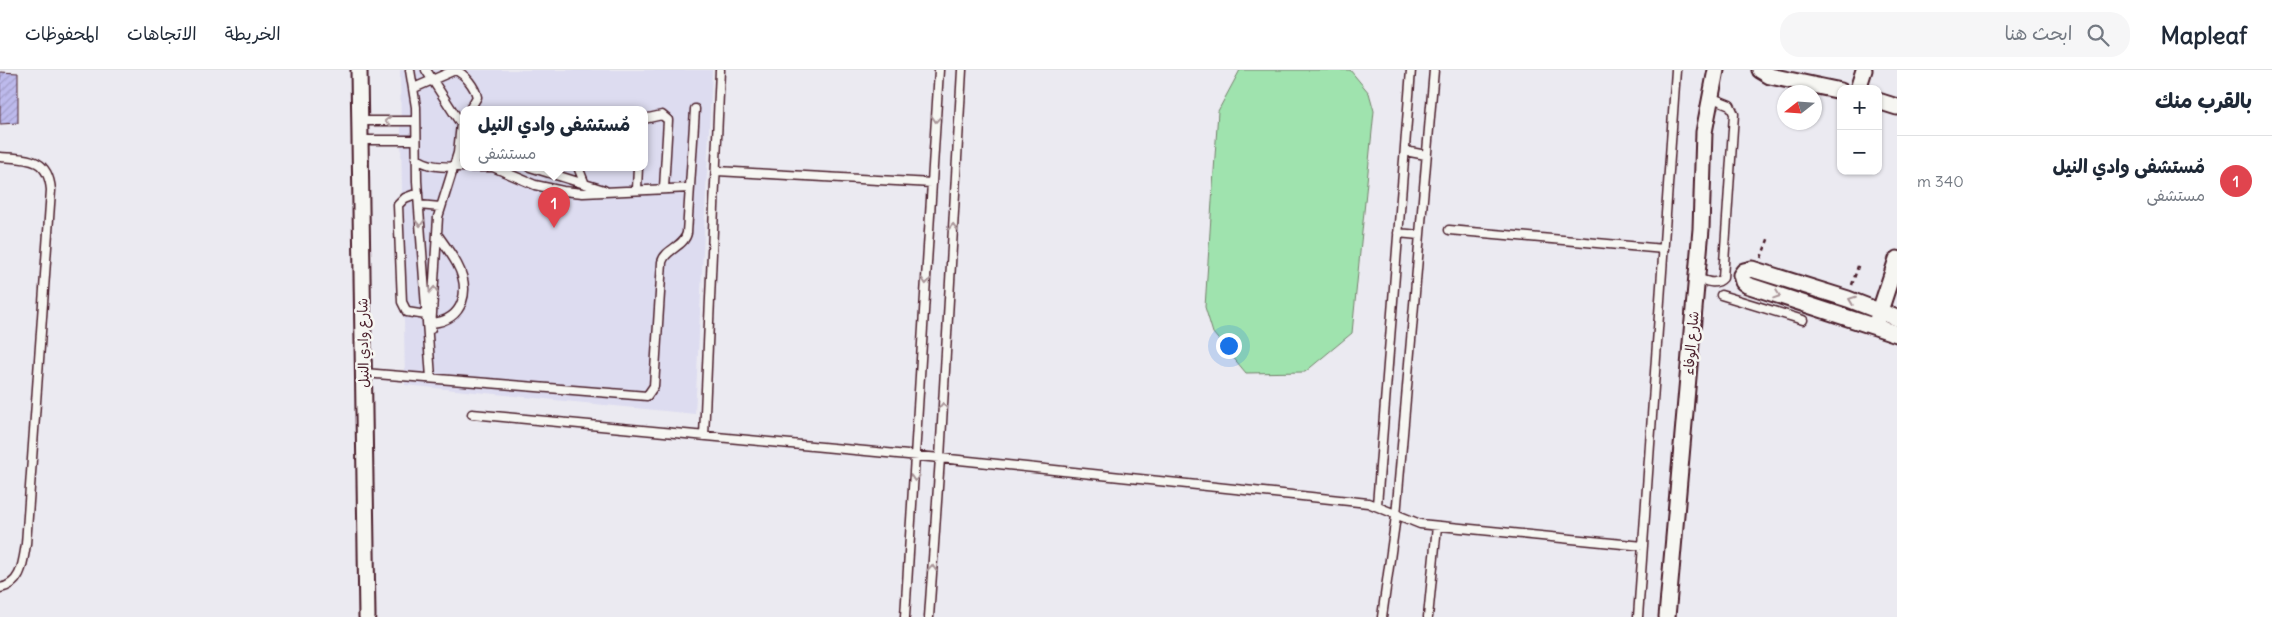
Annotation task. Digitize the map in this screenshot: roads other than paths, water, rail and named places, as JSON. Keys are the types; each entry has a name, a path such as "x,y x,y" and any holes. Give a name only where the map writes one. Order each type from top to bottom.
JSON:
{"street":[{"name":"شارع وادي النيل","path":"359,70 367,617"},
{"name":"شارع الوفاء","path":"1667,617 1701,229 1704,132 1716,70"},
{"path":"1859,85 1864,70"},
{"path":"1761,71 1770,76 1837,90"},
{"path":"1882,102 1897,107"},
{"path":"1873,328 1897,260"},
{"path":"1897,318 1848,299 1757,271 1746,269 1741,277 1744,284 1873,328 1897,334"}],"lane":[{"path":"410,70 414,88 418,193 431,378"},
{"path":"426,70 460,120"},
{"path":"704,436 720,70"},
{"path":"905,617 939,70"},
{"path":"929,617 962,70"},
{"path":"1377,505 1411,70"},
{"path":"1382,617 1396,516 1434,70"},
{"path":"1638,617 1676,70"},
{"path":"414,88 450,71 459,72 476,92 477,97 472,106"},
{"path":"1697,278 1712,282 1717,282 1723,278 1734,114 1730,105 1710,97"},
{"path":"364,372 647,396 654,386 663,257 686,238 695,109"},
{"path":"648,118 662,115 668,120 664,188"},
{"path":"360,121 416,121"},
{"path":"360,140 416,140"},
{"path":"429,338 432,323 440,207 455,166 460,143"},
{"path":"1404,151 1426,155"},
{"path":"0,157 26,158 37,162 45,169 50,179 50,190 26,544 21,570 17,578 0,588"},
{"path":"416,158 424,164 433,166 460,167"},
{"path":"503,171 549,188 583,193 606,190 690,188"},
{"path":"549,188 553,171"},
{"path":"556,171 606,190"},
{"path":"580,171 584,182"},
{"path":"637,189 638,171"},
{"path":"716,172 932,183"},
{"path":"418,193 405,198 398,205 402,302 407,312 426,315"},
{"path":"419,206 440,207"},
{"path":"1449,230 1664,249"},
{"path":"432,323 445,322 455,316 461,306 463,294 458,265 437,233"},
{"path":"1398,233 1419,235"},
{"path":"1753,304 1756,288"},
{"path":"1721,295 1803,320"},
{"path":"472,414 940,458 1377,505 1396,516 1420,524 1643,546"},
{"path":"1428,617 1437,526"}],"place":[{"name":"مُستشفى وادي النيل","path":"554,228"}]}
